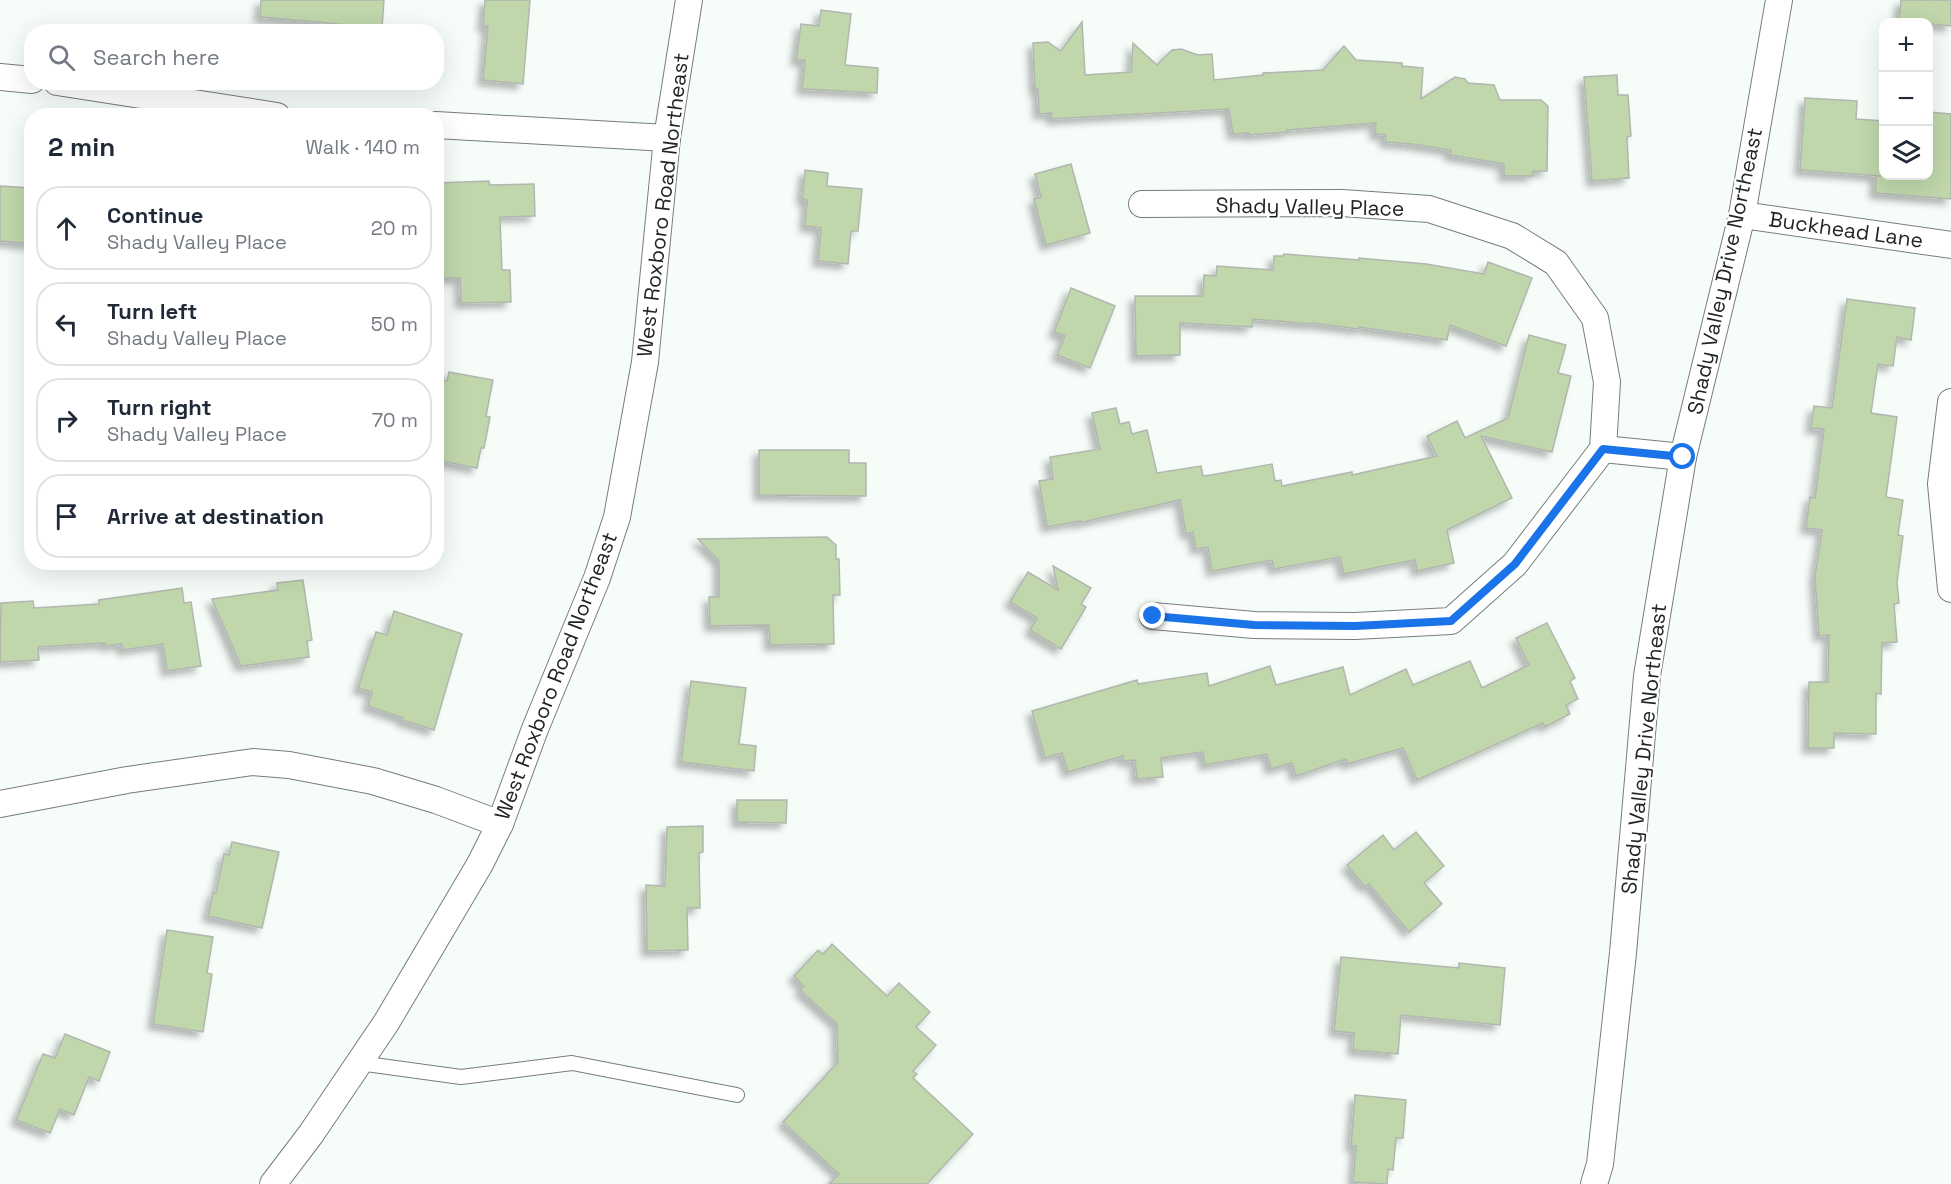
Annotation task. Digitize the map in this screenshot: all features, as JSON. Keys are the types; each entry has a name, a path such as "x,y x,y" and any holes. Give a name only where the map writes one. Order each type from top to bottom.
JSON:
{"street":[{"name":"West Roxboro Road Northeast","path":"273,1184 311,1134 386,1023 474,874 500,824 597,578 617,517 645,362 667,138 689,0"},
{"name":"Shady Valley Drive Northeast","path":"1594,1184 1600,1164 1623,952 1647,676 1683,457 1742,215 1779,0"},
{"path":"0,77 24,79"},
{"path":"109,90 225,108"},
{"path":"444,125 667,138"},
{"name":"Shady Valley Place","path":"1142,204 1341,203 1428,209 1512,236 1556,263 1595,318 1606,382 1603,449"},
{"name":"Buckhead Lane","path":"1742,215 1951,245"},
{"path":"1951,402 1941,484 1951,590"},
{"path":"1153,616 1254,625 1355,626 1451,621 1515,564 1603,449 1683,457"},
{"path":"0,804 127,780 253,762 289,765 373,782 436,800 500,824"}],"lane":[{"path":"359,1063 461,1077 572,1063 737,1095"}],"building":[{"path":"261,0 384,0 382,24 338,24 260,17"},
{"path":"485,0 530,0 523,84 483,80 488,26 483,26"},
{"path":"1901,0 1951,0 1951,26 1933,24 1933,18 1899,18"},
{"path":"821,10 851,14 845,65 878,68 877,93 802,89 805,60 796,60 801,24 819,26"},
{"path":"1082,22 1085,75 1131,72 1133,43 1157,65 1172,50 1181,49 1198,55 1212,54 1214,80 1263,75 1263,73 1323,70 1344,46 1356,60 1402,63 1402,66 1423,68 1421,99 1455,77 1465,79 1468,83 1494,85 1500,100 1541,100 1548,106 1547,171 1533,171 1533,176 1504,176 1504,164 1450,155 1451,150 1385,142 1386,135 1375,134 1376,123 1249,135 1249,133 1233,134 1229,109 1052,119 1051,113 1039,114 1038,89 1035,90 1033,43 1048,42 1061,51"},
{"path":"1617,75 1618,95 1628,95 1631,136 1627,137 1629,178 1592,181 1584,77"},
{"path":"1805,98 1857,101 1856,119 1879,121 1879,176 1800,170"},
{"path":"1933,112 1951,114 1951,199 1875,193 1876,176 1879,176 1879,180 1933,180"},
{"path":"1071,164 1090,233 1046,245 1034,199 1041,197 1035,174"},
{"path":"805,170 828,173 827,186 862,189 858,231 851,231 848,264 818,261 821,228 805,226 807,200 802,199"},
{"path":"489,181 490,185 534,184 535,216 500,217 502,270 510,270 511,302 461,303 460,278 444,278 444,183"},
{"path":"0,186 24,188 24,243 0,241"},
{"path":"1284,254 1426,264 1484,274 1488,262 1532,278 1506,346 1450,325 1447,340 1359,327 1359,329 1253,319 1252,327 1180,323 1180,355 1136,356 1135,296 1203,296 1204,275 1216,276 1217,266 1273,270 1274,256"},
{"path":"1071,288 1115,306 1090,368 1057,355 1065,336 1054,332"},
{"path":"1847,299 1915,308 1911,340 1897,337 1893,366 1878,364 1871,413 1897,417 1886,497 1903,500 1898,535 1903,536 1897,582 1899,603 1894,604 1897,642 1882,643 1881,694 1876,693 1876,734 1834,733 1834,748 1808,748 1809,682 1828,682 1829,635 1819,636 1815,577 1822,530 1806,528 1810,497 1815,498 1824,429 1811,428 1814,406 1832,408"},
{"path":"1529,335 1566,345 1558,373 1571,376 1552,452 1481,436 1512,498 1447,530 1454,563 1417,571 1415,560 1344,574 1340,557 1274,569 1272,560 1212,571 1208,547 1196,549 1193,532 1186,534 1180,500 1079,523 1080,521 1047,527 1039,481 1053,479 1050,457 1100,449 1092,413 1116,408 1120,424 1129,422 1132,434 1147,430 1157,473 1201,466 1203,476 1272,464 1275,481 1281,480 1282,486 1352,472 1352,475 1437,456 1427,436 1457,421 1465,438 1508,418"},
{"path":"449,372 493,380 486,416 490,417 484,448 481,448 477,468 444,462 444,380 447,381"},
{"path":"759,450 849,450 849,463 866,463 866,496 759,495"},
{"path":"827,537 836,545 836,559 839,559 840,595 833,595 834,644 770,645 769,625 710,626 709,597 719,597 719,561 698,539"},
{"path":"1053,566 1091,588 1081,604 1086,607 1061,649 1030,630 1037,618 1010,602 1028,572 1058,590"},
{"path":"303,580 312,640 307,641 309,657 241,666 212,599 278,590 277,583"},
{"path":"182,588 184,603 191,602 201,666 167,671 163,644 123,650 122,644 106,646 105,643 38,647 39,660 0,662 1,603 33,601 34,608 99,604 99,600"},
{"path":"394,611 462,634 434,730 368,706 372,692 358,688 376,632 387,635"},
{"path":"1547,623 1575,678 1570,681 1578,699 1566,705 1570,714 1545,727 1543,723 1417,780 1403,748 1347,764 1346,759 1296,776 1292,763 1271,769 1267,754 1205,765 1203,752 1161,758 1163,777 1137,779 1135,760 1124,761 1123,756 1068,772 1062,753 1045,758 1032,711 1137,680 1138,684 1207,673 1209,686 1270,666 1276,685 1343,667 1350,695 1406,669 1413,685 1470,661 1482,688 1529,665 1516,638"},
{"path":"691,681 746,688 739,744 756,746 754,771 681,762"},
{"path":"737,800 787,800 786,823 737,822"},
{"path":"703,826 703,852 699,853 700,908 687,908 688,950 647,951 646,885 665,886 667,827"},
{"path":"1416,832 1444,866 1424,883 1442,904 1409,932 1369,884 1365,887 1347,865 1383,835 1394,850"},
{"path":"232,842 279,852 262,928 208,916 213,892 216,893 224,854 229,855"},
{"path":"167,930 213,937 207,973 212,974 203,1032 153,1024"},
{"path":"832,944 887,996 899,983 930,1012 916,1027 936,1045 913,1071 917,1074 913,1078 973,1134 927,1184 829,1184 839,1174 783,1122 838,1062 837,1024 800,990 804,986 794,976 818,950 823,954"},
{"path":"1341,957 1459,968 1459,963 1505,968 1500,1025 1401,1015 1398,1054 1353,1050 1354,1033 1334,1031"},
{"path":"65,1034 110,1052 99,1081 89,1077 74,1115 60,1109 50,1133 16,1120 43,1054 55,1058"},
{"path":"1355,1095 1406,1100 1403,1138 1396,1138 1393,1170 1388,1169 1387,1184 1353,1182 1356,1146 1351,1146"}],"route":[{"path":"1153,616 1254,625 1355,626 1451,621 1515,564 1603,449 1683,457"}]}
